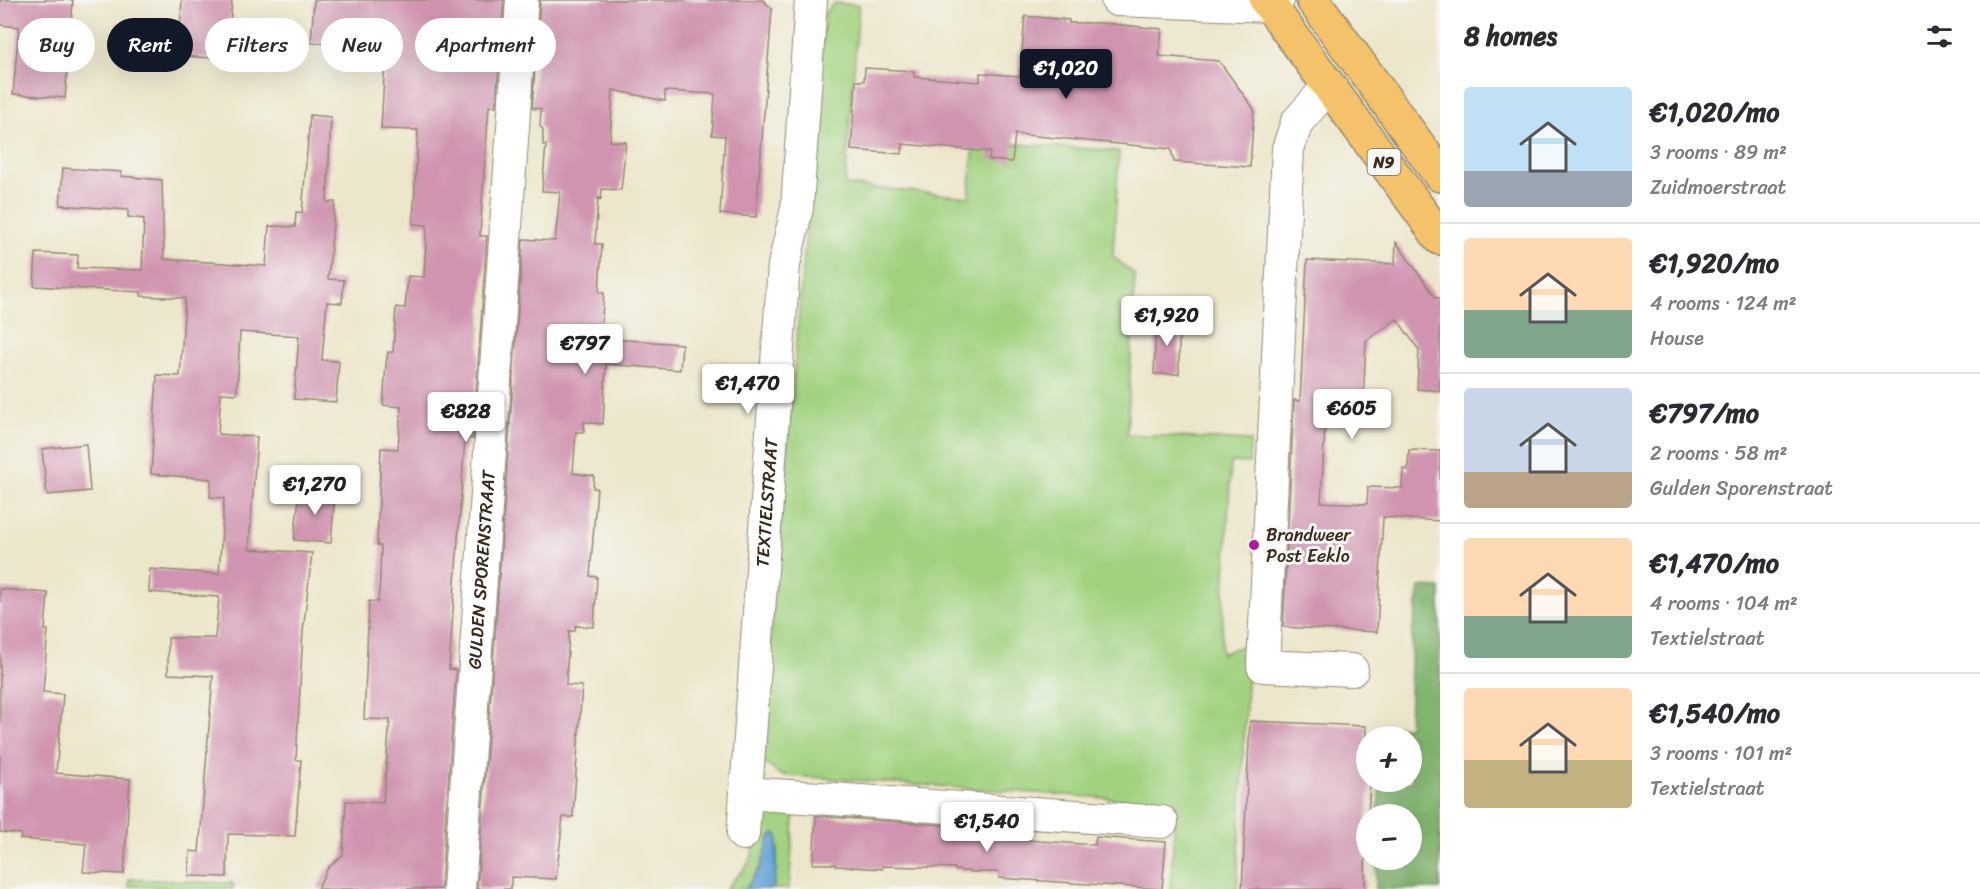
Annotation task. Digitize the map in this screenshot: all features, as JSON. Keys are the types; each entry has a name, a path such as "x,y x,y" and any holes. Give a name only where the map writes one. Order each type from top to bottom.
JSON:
{"main road":[{"name":"N9","path":"1315,1 1440,175"},
{"name":"N9","path":"1272,2 1329,86 1440,238"}],"street":[{"name":"GULDEN SPORENSTRAAT","path":"459,889 522,0"},
{"name":"TEXTIELSTRAAT","path":"743,834 784,264 797,208 811,0"},
{"path":"1117,0 1272,2"},
{"path":"1329,86 1297,122 1288,149 1263,666 1352,670"},
{"path":"746,793 1162,822"}],"green space":[{"path":"834,3 859,5 845,185 969,197 974,141 1119,151 1113,256 1135,275 1127,434 1250,441 1249,463 1231,462 1221,654 1249,643 1237,889 1170,889 1176,803 781,775 760,760 825,13"},
{"path":"1420,587 1440,588 1440,889 1376,889 1377,870 1422,870 1422,804 1379,804 1379,792 1422,792 1422,726 1409,726 1412,632"},
{"path":"795,804 789,889 773,889 778,849 765,855 760,868 745,889 726,889 748,864 753,852 759,815 777,806"},
{"path":"129,879 233,883 233,889 129,886"}],"water":[{"path":"775,833 778,836 773,889 745,889 760,868 770,837"}],"building":[{"path":"0,0 73,0 72,18 18,18 18,27 0,25"},
{"path":"182,0 232,0 231,18 205,18 205,57 193,57 193,18 181,18"},
{"path":"314,0 504,0 503,18 415,18 415,72 499,72 496,106 489,106 483,187 480,236 487,236 473,439 465,438 449,669 456,670 441,889 317,889 328,868 343,855 346,801 383,803 390,720 364,719 369,601 378,602 380,579 381,546 377,545 381,448 398,449 401,407 383,405 386,364 388,352 393,352 396,307 405,308 408,276 424,277 427,225 413,224 418,130 381,129 384,72 403,72 403,18 321,18 321,43 311,43"},
{"path":"540,0 763,0 772,9 756,217 720,214 725,136 712,135 715,94 665,91 665,101 613,90 610,141 626,142 621,190 602,189 601,199 598,198 595,244 602,244 599,292 604,293 600,338 682,344 680,370 606,364 603,424 584,422 584,432 576,432 573,473 594,476 593,488 597,488 590,576 597,577 594,627 575,626 575,631 569,631 566,685 582,686 573,817 563,817 556,879 511,877 511,889 477,889 523,239 555,241 560,192 542,191 546,145 543,145 543,130 540,126 541,109 532,108 535,72 556,72 556,18 539,18"},
{"path":"1025,16 1069,20 1069,23 1102,23 1162,29 1159,56 1219,61 1254,109 1250,167 1174,162 1171,149 1015,134 1012,162 989,160 990,152 903,144 902,154 851,150 856,81 864,81 865,68 914,71 914,77 980,82 980,73 1020,76"},
{"path":"18,38 18,72 67,72 65,98 13,94"},
{"path":"310,115 331,117 327,202 335,202 328,279 344,280 342,303 327,302 322,360 339,361 336,402 294,399 299,336 240,332 237,394 221,393 218,434 257,437 249,549 312,553 303,632 296,760 301,760 295,836 228,834 227,877 189,876 190,851 199,852 213,676 168,674 168,638 215,638 219,597 149,592 150,569 219,574 224,498 210,497 211,479 151,474 157,375 180,376 185,298 141,296 141,292 34,286 36,253 78,255 77,268 142,270 144,219 128,217 128,210 60,205 63,168 121,172 121,176 162,180 164,259 266,266 269,226 295,227 296,212 302,213"},
{"path":"1396,242 1436,298 1440,298 1440,391 1417,389 1419,350 1397,319 1366,341 1363,408 1326,407 1321,502 1367,504 1368,487 1402,488 1403,469 1408,470 1409,450 1440,451 1440,521 1383,517 1377,632 1283,627 1294,400 1300,401 1307,260 1395,264"},
{"path":"1156,319 1179,319 1179,374 1154,374"},
{"path":"86,444 90,491 47,495 42,449"},
{"path":"300,489 335,491 331,543 294,540"},
{"path":"0,589 48,593 45,630 48,630 43,692 63,694 56,773 130,779 124,874 83,872 86,844 20,839 21,834 0,832"},
{"path":"1250,721 1366,726 1356,726 1356,792 1369,792 1369,804 1356,804 1356,870 1365,870 1365,889 1242,889"},
{"path":"816,816 986,828 985,837 1095,845 1096,837 1166,842 1162,889 999,878 999,872 975,872 955,870 955,868 883,866 882,869 813,864"}],"place":[{"name":"Brandweer Post Eeklo","path":"1254,545"}]}
